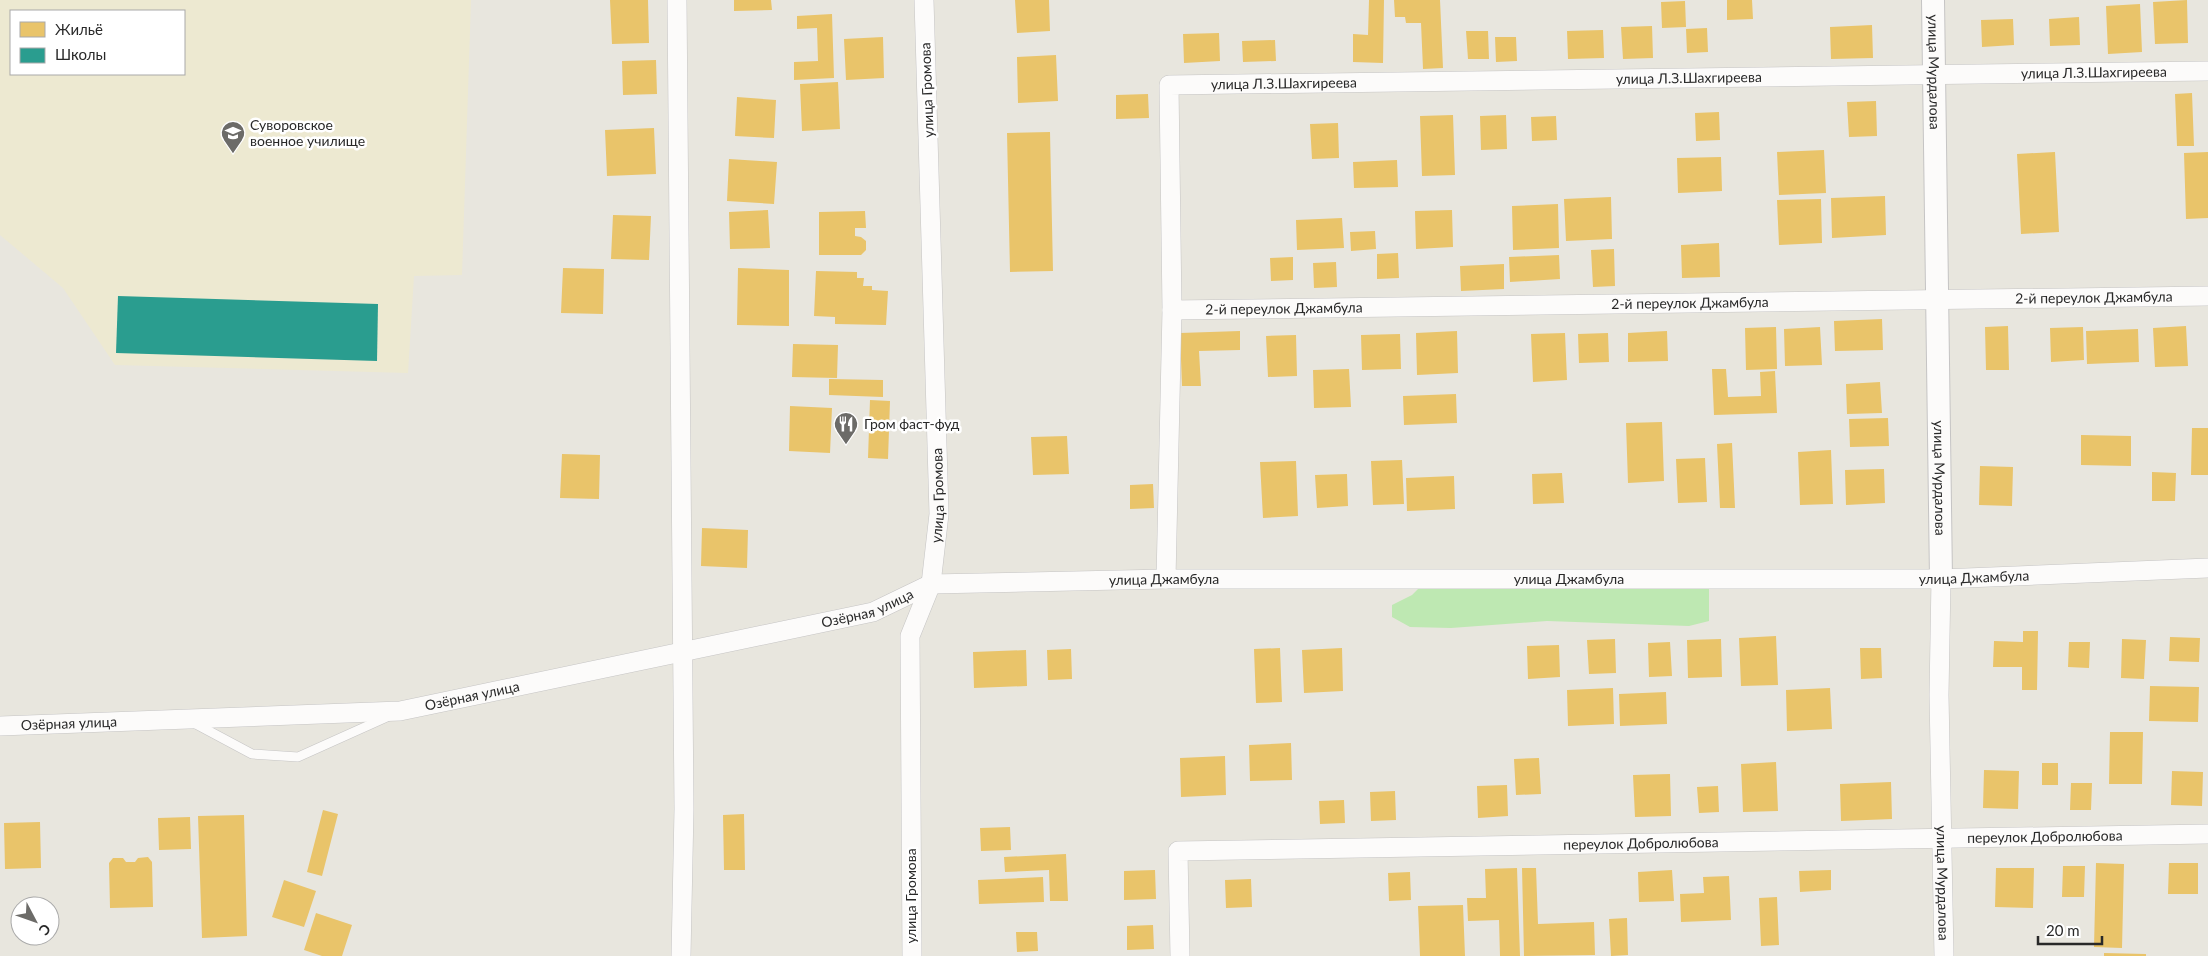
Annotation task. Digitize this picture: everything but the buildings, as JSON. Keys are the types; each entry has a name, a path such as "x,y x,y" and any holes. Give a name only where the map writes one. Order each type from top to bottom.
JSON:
{"street":[{"path":"677,0 684,810 681,956"},
{"name":"улица Громова","path":"912,956 910,636 930,584 939,514 924,0"},
{"name":"улица Мурдалова","path":"1933,0 1941,579 1939,695 1944,956"},
{"name":"улица Л.З.Шахгиреева","path":"1172,310 1169,85 2208,71"},
{"name":"2-й переулок Джамбула","path":"1172,310 2208,296"},
{"path":"1166,579 1172,310"},
{"name":"улица Джамбула","path":"930,584 1166,579 1941,579 2208,568"},
{"name":"Озёрная улица","path":"0,726 400,711 873,612 930,584"},
{"name":"переулок Добролюбова","path":"1180,956 1178,851 2208,834"}],"lane":[{"path":"185,718 252,754 298,757 400,711"}],"shaded area":[{"name":"Суворовское военное училище","path":"0,0 471,0 462,275 414,276 408,373 115,365 63,288 0,235"}],"green space":[{"path":"1419,588 1709,589 1709,621 1689,626 1547,621 1451,628 1410,627 1392,617 1392,605 1412,595"}],"place":[{"name":"Суворовское военное училище","path":"233,154"},
{"name":"Гром фаст-фуд","path":"846,445"}]}
